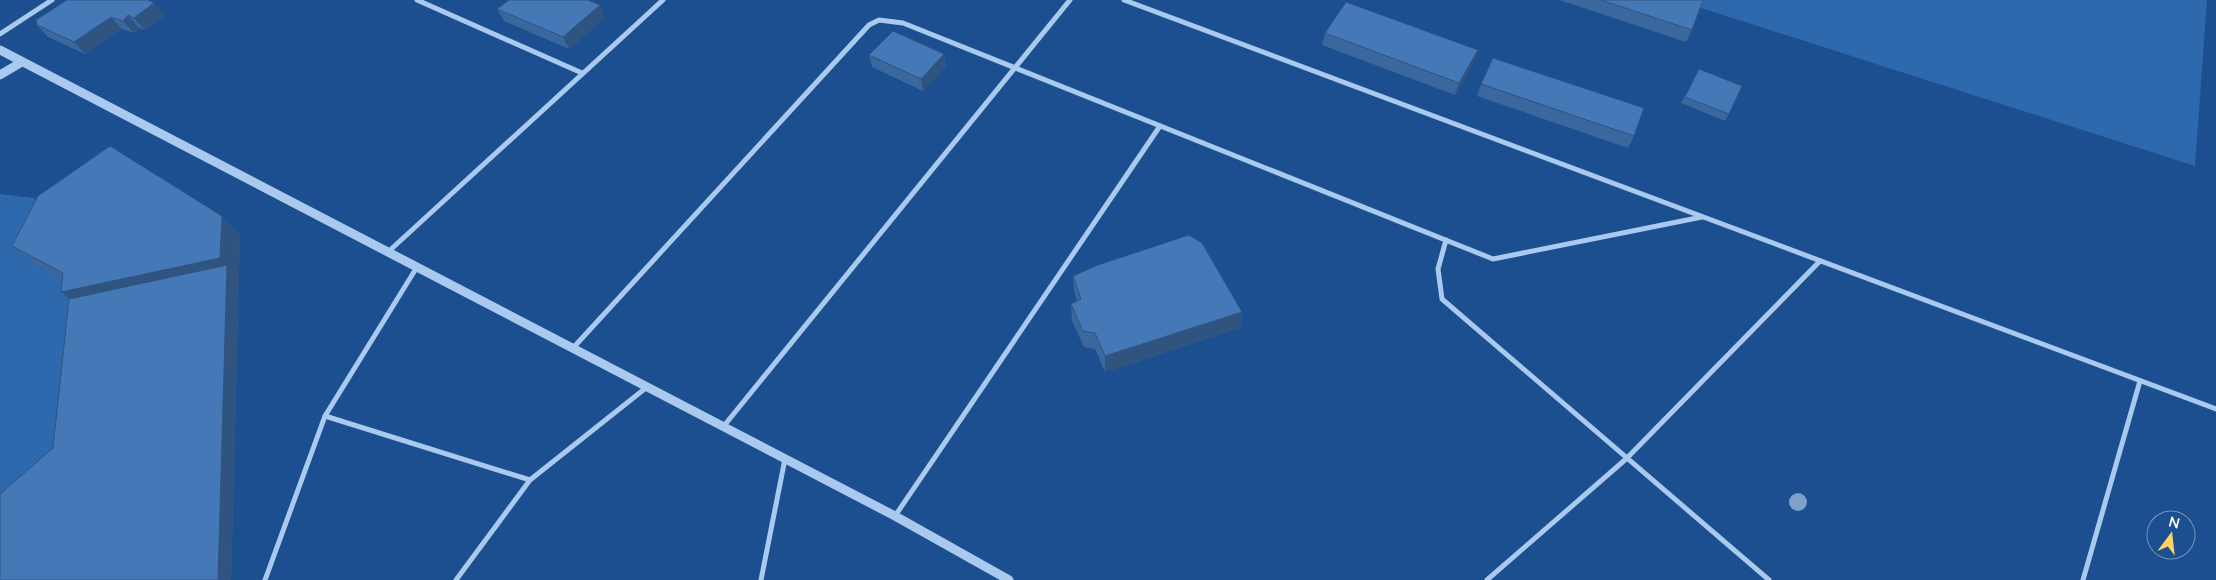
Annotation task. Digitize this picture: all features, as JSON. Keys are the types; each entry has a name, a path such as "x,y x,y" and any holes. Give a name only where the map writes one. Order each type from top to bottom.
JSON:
{"street":[{"path":"0,34 52,0"},
{"path":"417,0 582,73"},
{"path":"388,252 663,0"},
{"path":"724,427 1070,0"},
{"path":"1124,0 2216,409"},
{"path":"573,348 868,24 879,20 903,23 1493,259 1702,217"},
{"path":"0,50 895,516 1009,580"},
{"path":"0,75 22,62"},
{"path":"895,516 1160,126"},
{"path":"1446,240 1438,256 1436,274 1442,299 1768,580"},
{"path":"1487,580 1626,459 1820,261"},
{"path":"265,580 325,416 417,267"},
{"path":"2083,580 2140,381"},
{"path":"456,580 530,480 648,387"},
{"path":"325,416 530,480"},
{"path":"761,580 785,459"}],"shaded area":[{"path":"1676,0 2207,0 2195,166"},
{"path":"0,194 33,198 59,214 85,291 68,458 0,557"}],"building":[{"path":"67,0 148,0 154,3 134,18 128,15 123,21 111,17 74,42 37,25 36,20"},
{"path":"509,0 588,0 600,5 563,37 497,9"},
{"path":"1601,0 1703,0 1692,30"},
{"path":"1346,2 1478,50 1459,83 1325,33"},
{"path":"893,31 944,54 921,79 869,55"},
{"path":"1493,58 1644,108 1634,136 1481,84"},
{"path":"1699,69 1742,86 1729,114 1685,97"},
{"path":"110,146 222,216 220,258 61,292 63,273 12,246 38,196"},
{"path":"1189,235 1202,243 1242,312 1105,356 1095,333 1083,331 1071,304 1081,299 1073,276 1098,265"},
{"path":"227,265 218,580 0,580 0,494 53,448 69,299"}]}
